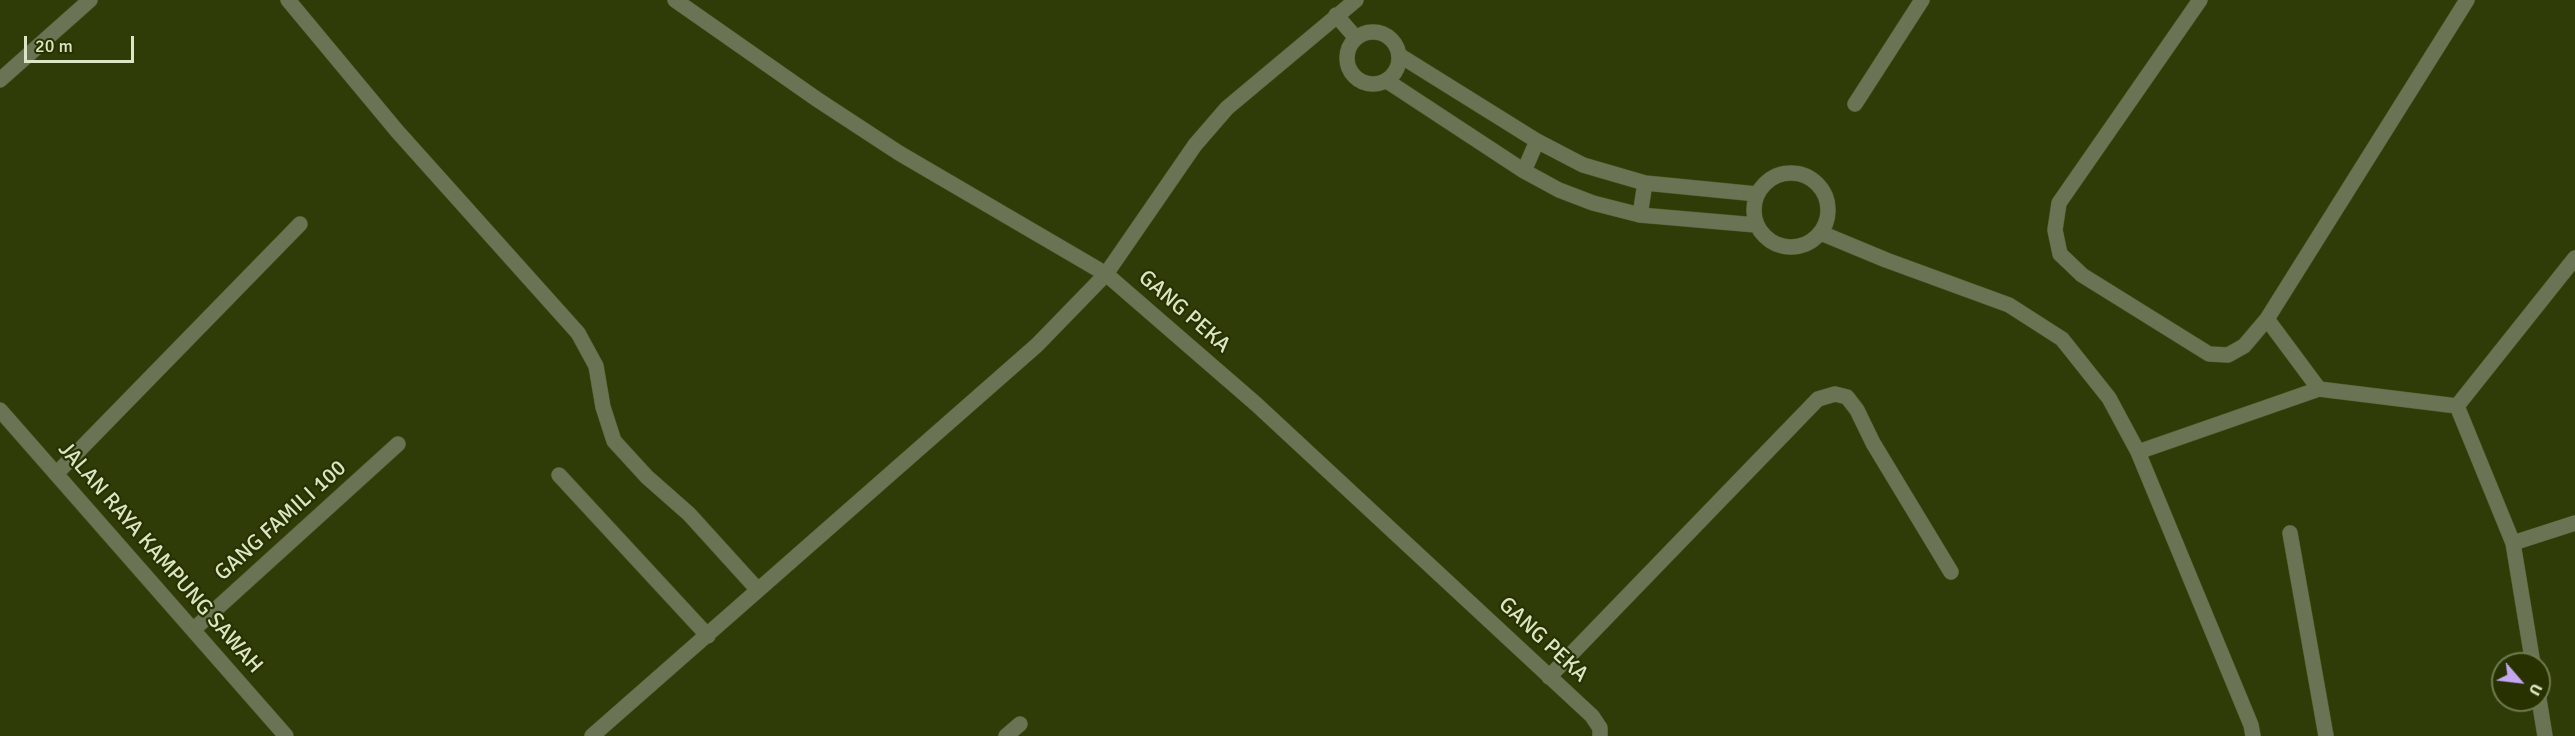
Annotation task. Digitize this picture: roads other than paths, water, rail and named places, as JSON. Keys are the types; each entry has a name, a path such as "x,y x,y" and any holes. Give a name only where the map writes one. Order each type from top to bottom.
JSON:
{"street":[{"path":"0,80 90,0"},
{"path":"288,0 397,131 578,333 596,366 603,406 614,441 647,477 696,522 758,590"},
{"name":"GANG PEKA","path":"675,0 818,100 899,153 1106,274 1256,404 1592,716 1600,728 1600,736"},
{"path":"592,736 1037,345 1106,274 1195,145 1227,108 1356,0"},
{"path":"1855,104 1922,0"},
{"path":"2200,0 2059,203 2055,230 2060,254 2082,275 2209,354 2228,355 2244,346 2267,319 2467,0"},
{"path":"1336,15 1356,38"},
{"path":"1374,31 1391,38 1399,55 1399,65 1387,81 1379,85 1370,85 1354,78 1346,62 1346,53 1356,38 1374,31"},
{"path":"1399,55 1537,141 1583,165 1645,183 1757,194"},
{"path":"1387,81 1524,171 1559,190 1593,203 1640,215 1756,225"},
{"path":"1524,171 1537,141"},
{"path":"1796,173 1810,178 1822,189 1828,204 1827,219 1821,233 1809,243 1794,248 1779,246 1765,238 1756,225 1753,210 1757,194 1767,182 1780,174 1796,173"},
{"path":"1640,215 1645,183"},
{"path":"56,474 300,224"},
{"path":"1821,233 1886,260 2009,304 2062,339 2109,398 2138,453 2251,725 2253,736"},
{"path":"2457,406 2575,258"},
{"path":"2267,319 2319,388"},
{"path":"2138,453 2319,388 2457,406"},
{"path":"1549,677 1818,399 1835,394 1847,397 1857,410 1873,443 1951,572"},
{"path":"2457,406 2512,543 2531,652"},
{"name":"JALAN RAYA KAMPUNG SAWAH","path":"0,410 286,736"},
{"name":"GANG FAMILI 100","path":"193,630 398,444"},
{"path":"559,475 708,636"},
{"path":"2512,543 2575,523"},
{"path":"2290,533 2326,736"},
{"path":"2541,712 2545,736"},
{"path":"1006,736 1020,724"}]}
